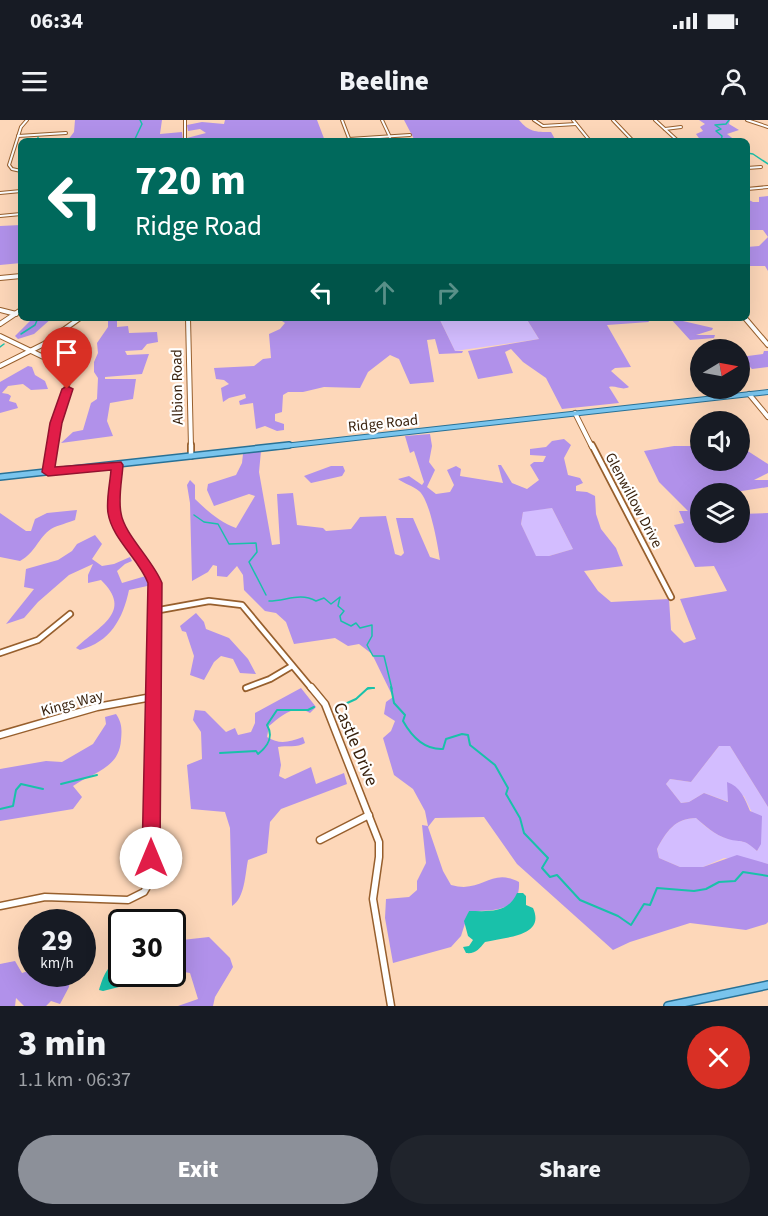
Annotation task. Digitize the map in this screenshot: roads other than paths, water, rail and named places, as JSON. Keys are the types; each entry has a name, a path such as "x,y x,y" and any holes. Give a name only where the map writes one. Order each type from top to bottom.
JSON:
{"main road":[{"name":"Ridge Road","path":"750,394 768,392"},
{"name":"Ridge Road","path":"0,477 703,399"},
{"path":"668,1006 768,985"}],"street":[{"path":"18,170 12,169 9,165 22,123 27,120"},
{"path":"185,120 185,138"},
{"path":"342,120 349,138"},
{"path":"382,120 390,137"},
{"path":"534,120 539,125 576,124"},
{"path":"573,120 588,138"},
{"path":"613,120 630,138"},
{"path":"656,120 674,138"},
{"path":"747,120 768,127"},
{"path":"664,129 681,127"},
{"path":"18,136 66,133"},
{"path":"377,138 410,135"},
{"path":"750,168 761,167"},
{"path":"750,189 768,187"},
{"path":"0,193 18,191"},
{"path":"0,216 18,214"},
{"path":"0,278 18,276"},
{"path":"0,310 16,314"},
{"path":"0,324 16,314"},
{"path":"0,366 58,335 76,321"},
{"name":"Albion Road","path":"188,321 191,456"},
{"path":"748,321 768,345"},
{"path":"0,336 58,364 69,379 56,423 48,472"},
{"path":"750,395 768,417"},
{"name":"Glenwillow Drive","path":"575,413 671,597"},
{"path":"0,906 45,897 128,900 144,892 151,880 155,583 150,571 118,525 114,512 117,465"},
{"name":"Castle Drive","path":"154,611 216,602 232,602 242,605 325,704 369,815 381,856 374,886 374,899 392,1006"},
{"path":"0,653 21,648 42,639 70,614"},
{"path":"246,688 270,679 292,666"},
{"name":"Kings Way","path":"0,735 97,707 152,697"},
{"path":"320,840 369,815"}],"water":[{"path":"517,893 523,893 526,896 526,905 533,908 534,925 521,934 485,942 475,952 466,953 463,947 469,946 473,940 468,936 464,921 469,911 490,911 503,908 513,900"},
{"path":"108,970 108,987 119,987 99,990"}],"waterway":[{"path":"135,138 142,124 140,120"},
{"path":"722,138 716,131 721,129 715,125 726,124 729,120"},
{"path":"750,154 768,164"},
{"path":"21,334 35,325 37,321"},
{"path":"0,347 4,344"},
{"path":"194,515 204,522 218,524 229,544 256,543 257,552 249,562 266,595"},
{"path":"269,601 304,597 316,601 324,598 331,604 340,597 338,606 344,611 340,616 341,621 351,626 356,623 360,628 372,625 372,636 367,645 373,656 384,656 392,689"},
{"path":"391,687 394,703 405,715 403,721 410,732 424,745 443,749 446,739 462,734 468,735 470,745 495,765 508,788 506,794 520,818 524,833 548,858 542,868 550,877 557,875 580,900 618,916 631,925 644,904 650,905 657,888 694,891 706,889 719,882 735,881 743,872 768,876"},
{"path":"345,704 356,699 368,688 374,688 367,689"},
{"path":"220,753 256,751 258,754 269,741 270,733 267,725 277,710 308,710 314,707"},
{"path":"61,784 97,775"},
{"path":"0,809 13,806 16,790 21,784 43,789"}]}
